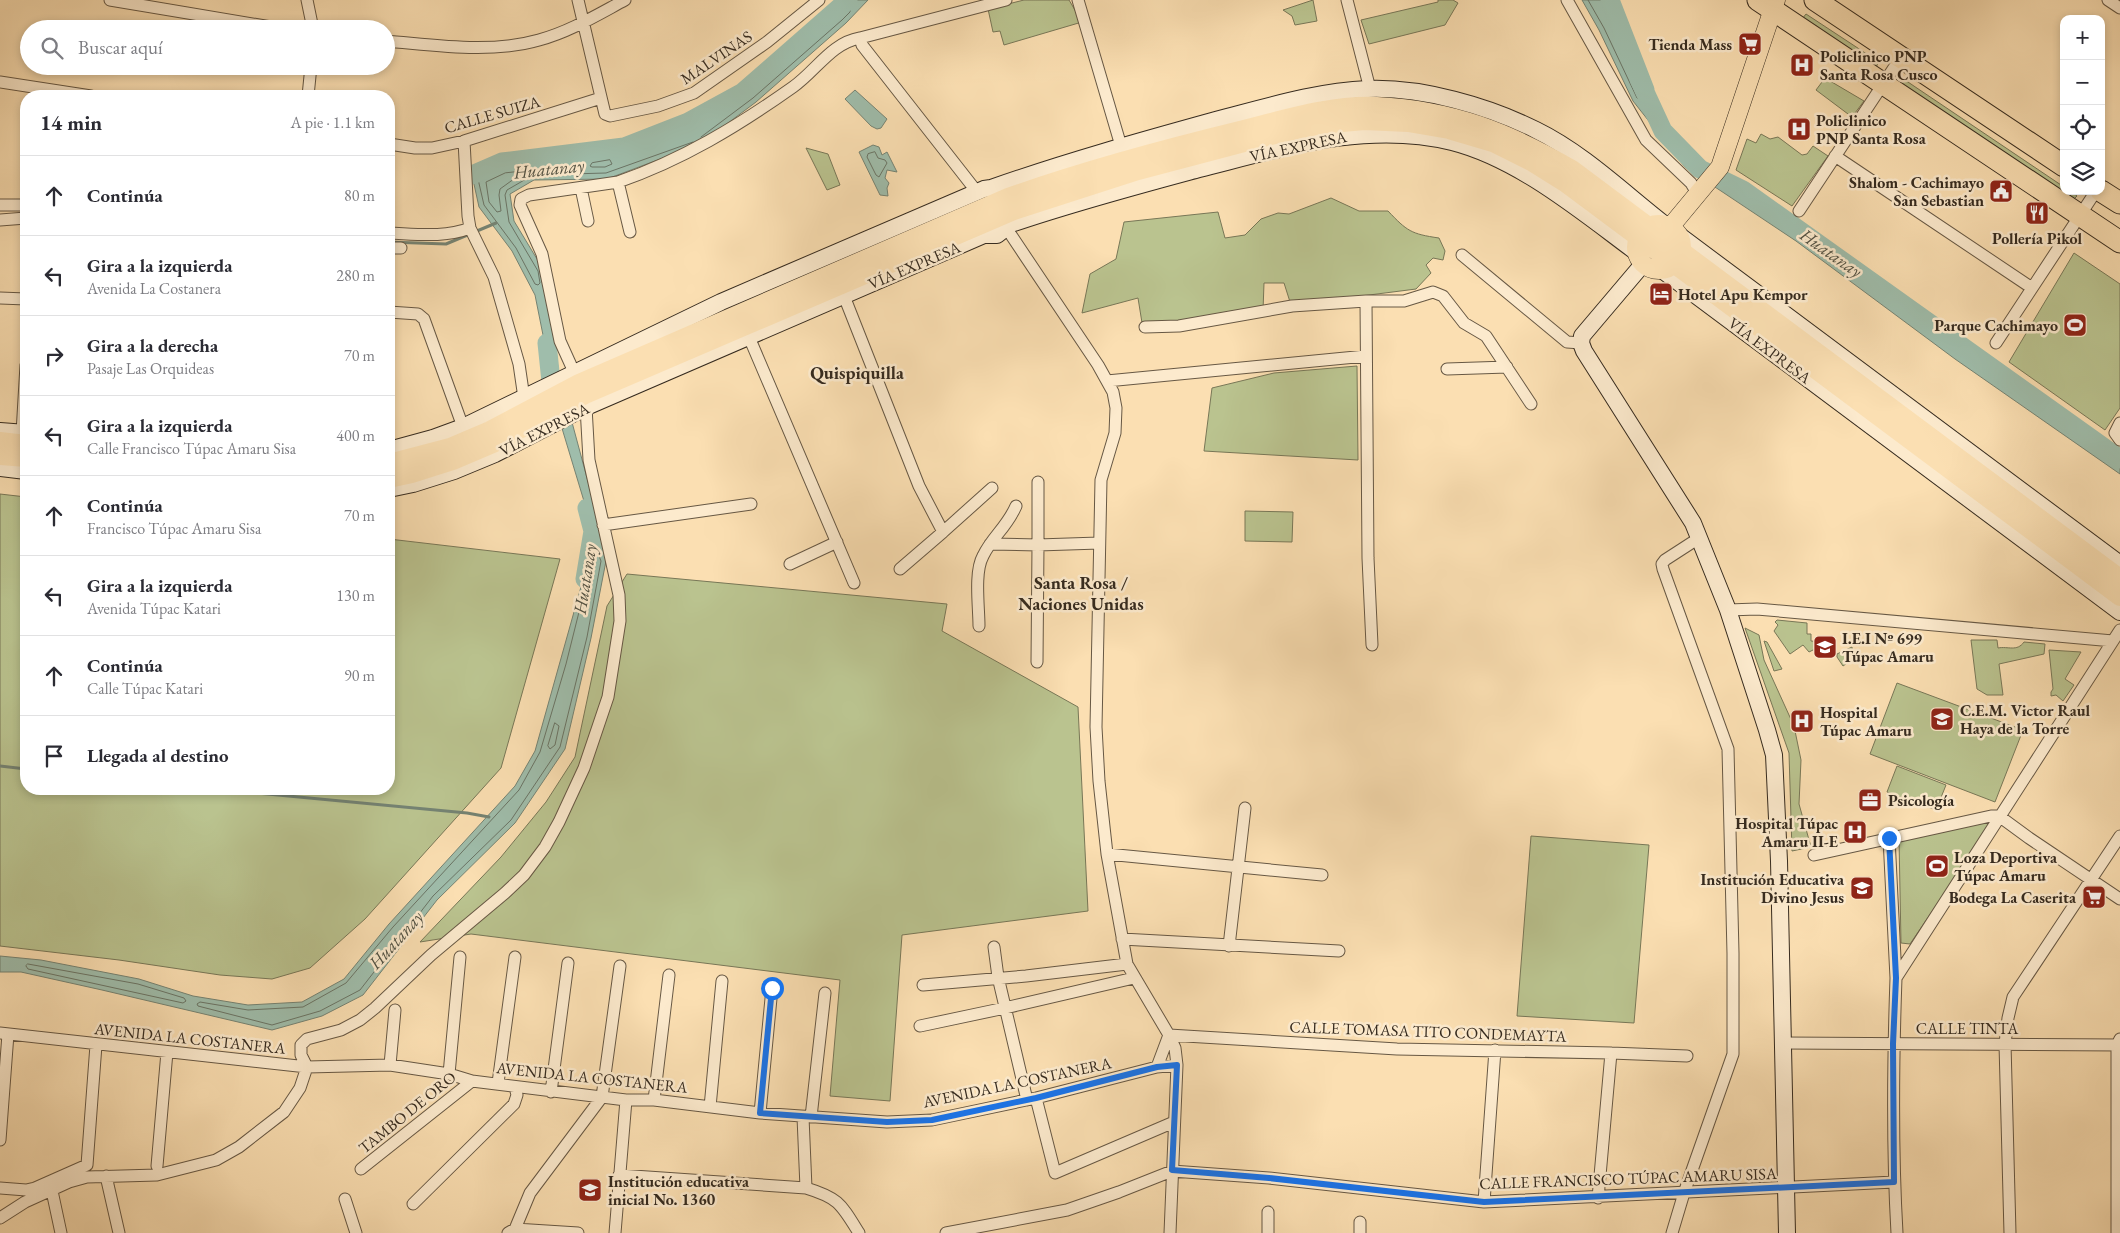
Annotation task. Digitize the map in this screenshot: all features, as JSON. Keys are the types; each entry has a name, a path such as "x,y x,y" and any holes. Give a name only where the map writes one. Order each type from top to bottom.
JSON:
{"highway":[{"path":"1815,0 2060,163"},
{"path":"1769,3 1882,84 2120,242"},
{"path":"2105,194 2120,203"}],"main road":[{"path":"1769,3 1720,167 1660,245 1582,336 1581,343 1693,523 1728,610 1774,756 1778,802 1787,1233"},
{"name":"VÍA EXPRESA","path":"580,390 721,302 980,192 1121,146 1273,105 1339,91 1398,90 1444,98 1501,115 1537,130 1569,150 1660,245 1960,492 2120,612"},
{"name":"VÍA EXPRESA","path":"395,462 450,447 529,411 974,226 1138,171 1321,125 1364,121 1408,123 1449,130 1493,143 1533,163 1660,245 1983,462 2120,564"},
{"path":"974,226 966,207 980,192 1001,191 1010,215"},
{"name":"VÍA EXPRESA","path":"395,448 433,438 462,427 529,411 580,390 749,337 844,296 974,226"},
{"name":"VÍA EXPRESA","path":"1660,245 2065,546 2120,578"},
{"name":"VÍA EXPRESA","path":"395,478 453,461 493,444 529,411"},
{"name":"VÍA EXPRESA","path":"395,488 454,471 495,454 529,411"},
{"path":"0,430 20,436"},
{"path":"0,441 20,438"},
{"path":"1938,452 1983,462"},
{"path":"1938,452 1960,492"},
{"path":"0,456 20,458"},
{"path":"0,468 20,470"},
{"path":"2044,508 2065,546"},
{"path":"2024,540 2065,546"},
{"name":"VÍA EXPRESA","path":"2065,546 2120,597"}],"street":[{"path":"110,0 229,20"},
{"path":"307,0 311,20"},
{"path":"578,0 602,98"},
{"path":"395,42 461,47 522,45 556,34 584,22 625,0"},
{"name":"MALVINAS","path":"602,98 605,114 610,116 658,106 694,93 767,42 820,0"},
{"path":"0,1218 25,1202 69,1182 87,1177 157,1175 216,1160 239,1147 284,1112 300,1088 307,1067 301,1055 301,1045 307,1039 341,1030 375,1008 431,955 505,894 524,875 545,846 559,822 584,768 600,722 612,674 619,630 619,595 589,460 580,390 560,341 542,254 520,205 521,199 529,195 618,182 700,148 796,85 842,43 1006,0"},
{"path":"1078,0 1121,146"},
{"path":"1347,0 1370,89"},
{"path":"1567,0 1646,140 1691,183 1699,195"},
{"path":"2108,0 2120,8"},
{"path":"860,38 862,45 980,192"},
{"path":"1799,211 1901,57"},
{"path":"309,90 310,75"},
{"path":"0,82 52,90"},
{"name":"CALLE SUIZA","path":"395,145 432,148 464,141 602,98"},
{"path":"464,141 470,228 494,277 519,364 529,411"},
{"path":"1835,156 2032,288"},
{"path":"618,182 630,232"},
{"path":"581,188 588,220"},
{"path":"1996,343 2093,195"},
{"path":"0,205 20,205"},
{"path":"1010,215 1113,392 1117,418 1112,447 1101,480 1096,728 1099,781 1107,854 1127,964 1175,1048 1177,1065 1170,1233"},
{"path":"0,220 20,218"},
{"path":"395,233 440,234 461,232 470,228"},
{"path":"395,248 401,248"},
{"path":"1462,255 1567,342 1581,343"},
{"path":"1145,327 1179,326 1292,306 1366,301 1404,301 1433,292 1443,296 1464,323 1486,336 1531,404"},
{"path":"844,296 919,486 943,532"},
{"path":"0,298 20,299"},
{"path":"1366,301 1368,558 1372,645"},
{"path":"395,312 418,314 424,319 462,427"},
{"path":"749,337 854,583"},
{"path":"1107,381 1366,356"},
{"path":"1448,369 1507,367"},
{"path":"1037,662 1038,482"},
{"path":"900,569 992,488"},
{"path":"603,525 751,504"},
{"path":"979,626 979,567 990,544 1010,520 1016,506"},
{"path":"1672,1233 1684,1193 1733,1054 1732,866 1728,749 1662,564 1665,560 1699,538"},
{"path":"790,564 837,542"},
{"path":"990,544 1100,543"},
{"path":"1728,610 1757,609 2113,641"},
{"path":"1896,978 2120,630"},
{"path":"1230,946 1246,808"},
{"path":"1814,855 1991,816 1999,816 2120,899"},
{"path":"2010,1233 2005,1044 2008,1018 2014,997 2120,836"},
{"path":"1889,838 1896,978 1893,1044 1894,1182 1897,1233"},
{"path":"1107,854 1322,875"},
{"path":"1122,939 1339,952"},
{"path":"994,947 1005,1008 1031,1099 1055,1173 1174,1122"},
{"path":"498,1083 515,956"},
{"path":"449,1074 460,957"},
{"path":"552,1092 568,963"},
{"path":"923,985 1026,976 1127,964"},
{"path":"578,1233 512,1231 530,1193 602,1097 620,966"},
{"path":"654,1100 669,975"},
{"path":"920,1026 1134,978"},
{"path":"710,1107 722,981"},
{"path":"760,1113 772,988"},
{"path":"806,1188 807,1117 824,993"},
{"path":"390,1065 395,1010"},
{"path":"0,1140 4,1034"},
{"name":"AVENIDA LA COSTANERA","path":"4,1034 307,1067 390,1065 449,1074 472,1081 498,1083 552,1092 626,1100 654,1100 760,1113 887,1122 932,1120 1031,1099 1157,1067 1177,1065"},
{"path":"1157,1067 1169,1035"},
{"name":"CALLE TOMASA TITO CONDEMAYTA","path":"1169,1035 1397,1049 1687,1056"},
{"name":"CALLE TINTA","path":"1784,1043 2119,1043"},
{"path":"2117,1233 2119,1214 2119,1043"},
{"path":"0,1188 26,1190 35,1188 87,1165 96,1044"},
{"path":"1484,1202 1495,1050"},
{"path":"157,1166 167,1052"},
{"path":"1598,1198 1611,1053"},
{"name":"TAMBO DE ORO","path":"361,1169 472,1081"},
{"path":"413,1204 514,1104 517,1095 515,1086"},
{"path":"615,1233 626,1100"},
{"path":"946,1233 1067,1210 1119,1192 1172,1170"},
{"name":"CALLE FRANCISCO TÚPAC AMARU SISA","path":"1172,1170 1269,1178 1484,1202 1598,1198 1894,1182"},
{"path":"619,1175 806,1188 827,1194 841,1204 858,1233"},
{"path":"106,1176 119,1233"},
{"path":"52,1191 61,1233"},
{"path":"345,1199 356,1233"},
{"path":"1268,1212 1268,1233"}],"green space":[{"path":"1024,0 1069,0 1082,22 1004,45 1000,31 993,32 988,9"},
{"path":"1313,0 1317,21 1295,25 1292,16 1283,10"},
{"path":"1438,0 1453,0 1458,3 1445,25 1369,44 1361,20 1438,2"},
{"path":"1806,14 1879,62 1876,67 1802,19"},
{"path":"1825,78 1864,101 1852,117 1816,90"},
{"path":"1902,78 2060,184 2060,191 1898,84"},
{"path":"1761,134 1770,139 1778,137 1802,155 1807,154 1813,146 1828,156 1792,206 1736,170 1747,139 1756,143"},
{"path":"806,148 828,154 840,185 827,190"},
{"path":"2065,195 2076,195 2077,196 2073,200"},
{"path":"1331,198 1359,211 1388,211 1410,230 1422,235 1439,238 1445,251 1443,260 1433,258 1426,265 1431,273 1416,289 1291,305 1284,283 1264,283 1263,311 1143,329 1138,298 1082,313 1090,274 1116,259 1124,222 1218,212 1225,238 1245,235 1261,219 1278,213 1289,214"},
{"name":"Parque Cachimayo","path":"2074,253 2120,284 2120,408 2105,430 2009,362"},
{"path":"1357,366 1358,460 1204,451 1212,388 1274,373"},
{"path":"0,494 20,496 20,795 395,795 395,540 560,559 501,768 365,919 310,968 272,979 220,975 119,960 0,946"},
{"path":"1245,511 1293,512 1292,542 1245,541"},
{"path":"627,574 947,604 942,631 1078,707 1088,911 902,935 890,1101 830,1096 840,980 471,934 420,942 501,857 546,802 575,757 607,606"},
{"path":"1777,620 1807,623 1807,634 1811,634 1811,641 1821,642 1821,646 1809,652 1803,645 1790,654 1774,631 1778,625 1775,622"},
{"path":"1745,628 1759,635 1764,660 1794,726 1801,760 1799,804 1811,847 1792,851 1789,753"},
{"path":"1971,640 1997,640 1998,648 2015,648 2024,642 2045,644 2044,654 1999,664 2003,695 1987,695 1977,689"},
{"path":"1764,641 1767,642 1782,669 1774,671"},
{"path":"1852,647 1853,659 1843,666 1837,654"},
{"path":"2049,650 2081,652 2065,679 2074,685 2063,701 2056,695 2051,696 2053,689"},
{"path":"1897,683 2023,730 1995,802 1870,754"},
{"path":"1897,766 1946,785 1936,810 1887,792"},
{"path":"1994,820 1910,944 1901,943 1899,839"},
{"path":"1531,836 1649,845 1634,1023 1517,1016"}],"water":[{"path":"848,0 868,0 846,23 756,102 700,144 607,179 534,180 510,194 514,221 543,269 559,374 594,504 606,561 591,638 565,749 515,823 437,900 363,995 322,1016 272,1030 21,972 0,972 0,956 41,960 139,979 193,996 248,1005 302,1002 344,979 389,924 515,786 535,751 588,562 593,531 561,425 535,295 512,251 479,207 472,175 502,162 624,147 688,122 743,92"},
{"path":"1582,0 1610,0 1663,131 1700,169 1743,190 2120,459 2120,474 1955,359 1796,241 1685,167 1633,101 1599,30"},
{"path":"855,90 887,119 881,128 877,129 871,126 845,99"},
{"path":"873,145 879,147 882,155 887,152 897,172 887,170 885,178 889,183 887,188 888,196 880,195 859,152"}],"waterway":[{"path":"472,175 502,162 624,147 688,122 743,92 848,0"},
{"path":"1610,0 1645,90"},
{"name":"Huatanay","path":"1639,79 1663,131 1700,169 1743,190 2120,459"},
{"path":"395,242 446,244 496,223"},
{"name":"Huatanay","path":"547,343 553,401"},
{"name":"Huatanay","path":"585,579 593,531 587,508"},
{"path":"0,766 20,768"},
{"path":"279,795 467,813 489,817"}],"place":[{"name":"Tienda Mass","path":"1750,44"},
{"name":"Policlinico PNP Santa Rosa Cusco","path":"1802,65"},
{"name":"Policlinico PNP Santa Rosa","path":"1799,129"},
{"name":"Shalom - Cachimayo San Sebastian","path":"2001,191"},
{"name":"Pollería Pikol","path":"2037,213"},
{"name":"Hotel Apu Kempor","path":"1661,294"},
{"name":"Parque Cachimayo","path":"2075,325"},
{"name":"I.E.I Nº 699 Túpac Amaru","path":"1825,647"},
{"name":"C.E.M. Victor Raul Haya de la Torre","path":"1942,719"},
{"name":"Hospital Túpac Amaru","path":"1802,721"},
{"name":"Psicología","path":"1870,800"},
{"name":"Hospital Túpac Amaru II-E","path":"1855,832"},
{"name":"Loza Deportiva Túpac Amaru","path":"1937,866"},
{"name":"Institución Educativa Divino Jesus","path":"1862,888"},
{"name":"Bodega La Caserita","path":"2094,897"},
{"name":"Institución educativa inicial No. 1360","path":"590,1190"}],"district":[{"name":"Quispiquilla","path":"857,373"},
{"name":"Santa Rosa / Naciones Unidas","path":"1081,593"}],"route":[{"path":"772,988 760,1113 887,1122 932,1120 1036,1098 1157,1067 1177,1065 1172,1170 1269,1178 1484,1202 1598,1198 1894,1182 1893,1044 1896,978 1889,838"}]}
